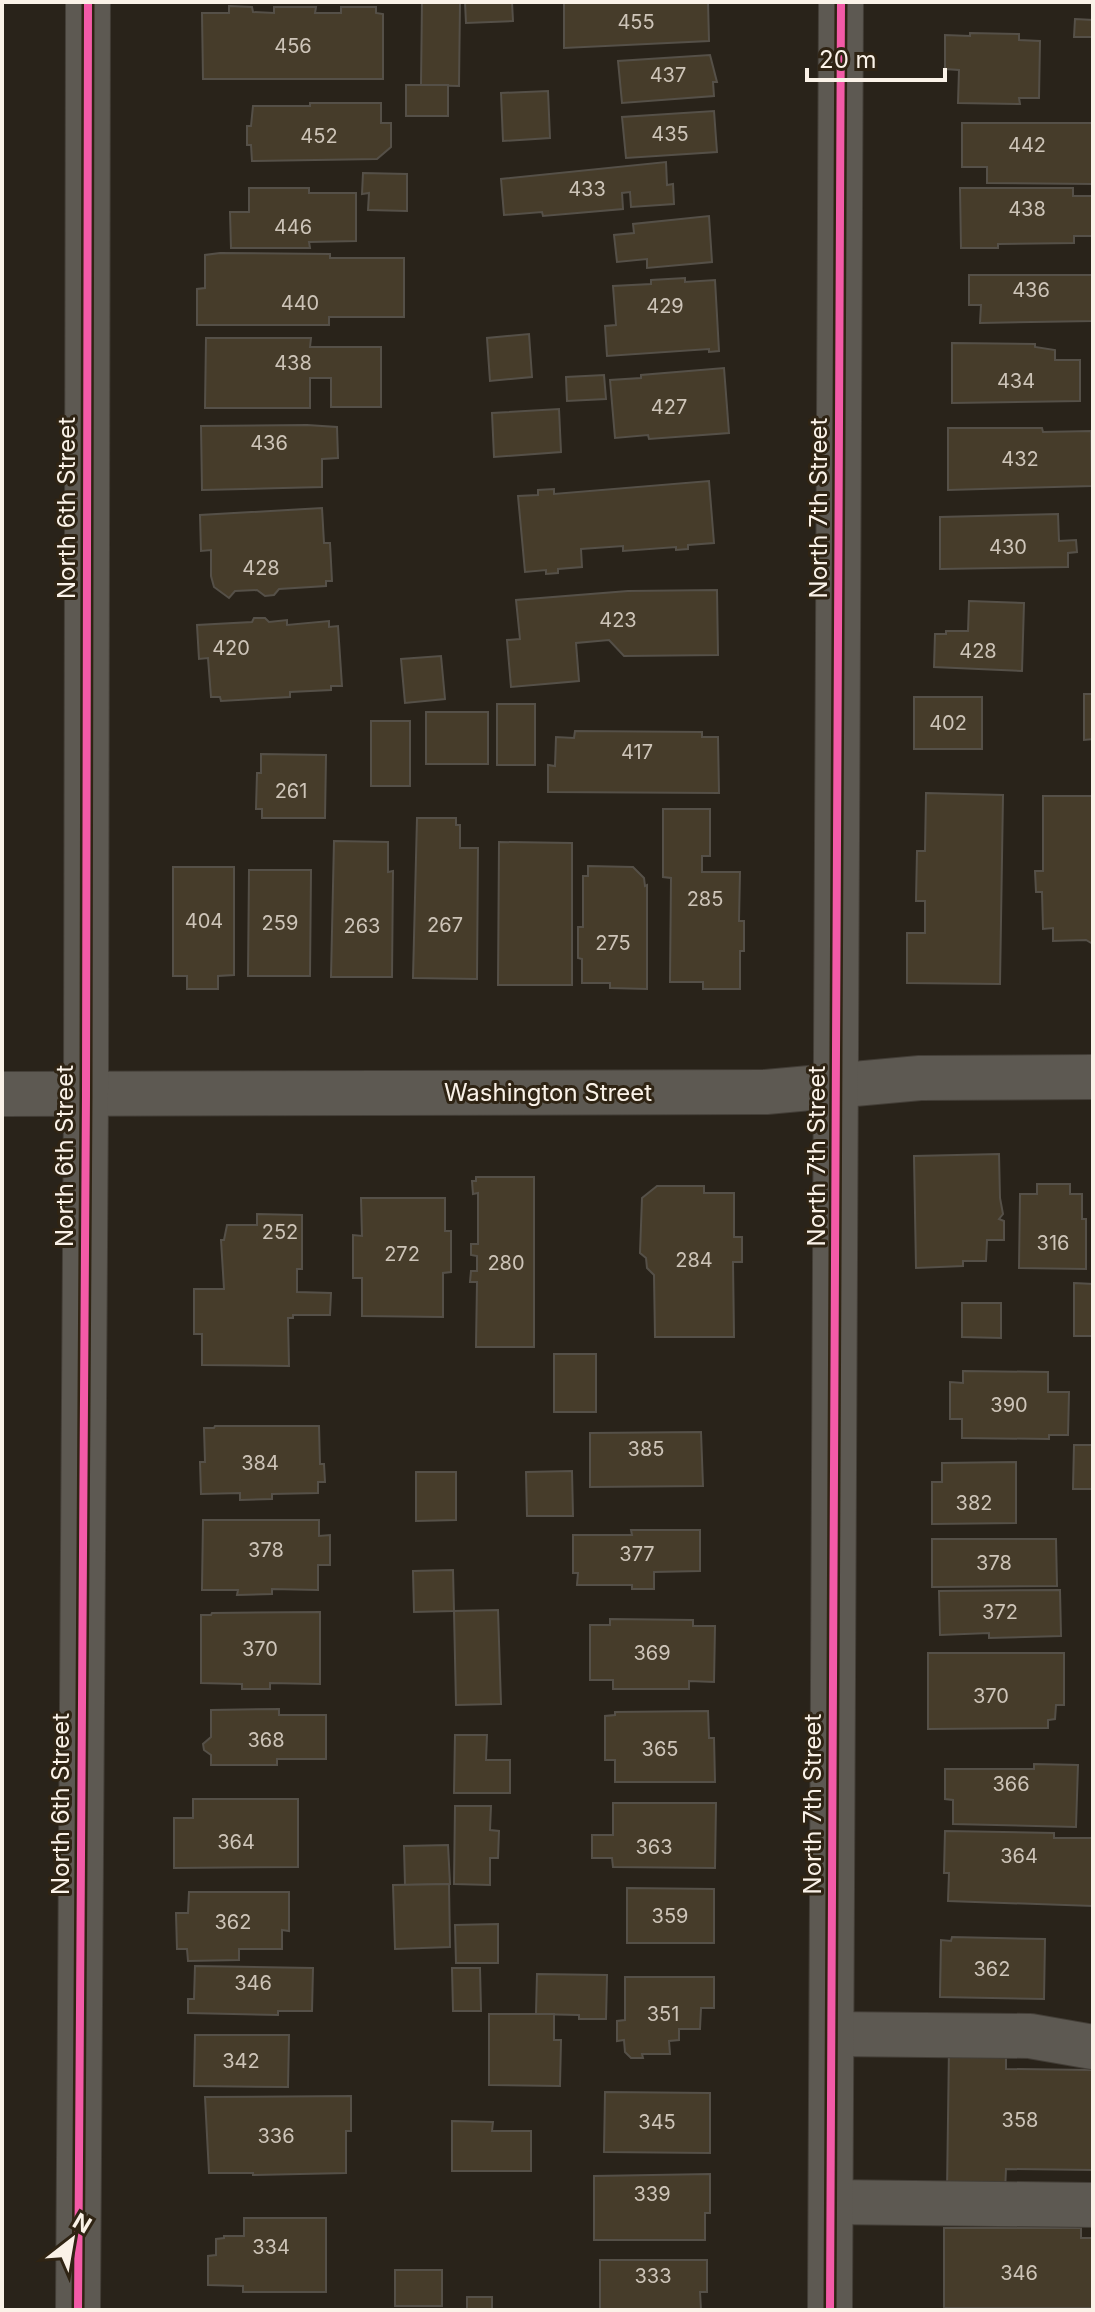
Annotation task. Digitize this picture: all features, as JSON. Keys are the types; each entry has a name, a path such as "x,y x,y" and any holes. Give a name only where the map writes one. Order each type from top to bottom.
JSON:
{"street":[{"name":"North 6th Street","path":"78,2310 86,1096 88,2"},
{"name":"North 7th Street","path":"830,2310 841,2"},
{"name":"Washington Street","path":"2,1094 766,1092 920,1078 1093,1077"},
{"path":"832,2034 1030,2036 1093,2047"},
{"path":"831,2202 1093,2205"}],"building":[{"path":"422,2 460,2 459,86 421,85"},
{"path":"465,2 512,2 513,21 466,23"},
{"path":"564,2 708,2 709,41 564,48"},
{"path":"229,6 252,7 253,12 274,13 274,7 316,7 315,13 341,13 341,7 376,7 376,13 383,14 383,79 203,79 202,13 229,13"},
{"path":"1075,19 1093,20 1093,37 1074,37"},
{"path":"970,33 1019,34 1019,40 1040,41 1039,98 1019,98 1020,104 958,103 959,70 945,69 945,35 970,36"},
{"path":"710,55 717,82 713,82 714,96 622,103 618,61"},
{"path":"406,85 448,85 448,116 406,116"},
{"path":"548,91 550,138 503,141 501,93"},
{"path":"310,103 381,103 381,123 391,123 391,147 377,159 252,161 251,145 247,145 247,126 251,126 253,106 310,106"},
{"path":"714,111 717,152 626,158 622,117"},
{"path":"962,123 1093,123 1093,184 987,183 987,167 962,167"},
{"path":"666,162 667,185 673,184 674,204 631,207 630,192 622,193 623,209 543,216 542,212 504,215 501,179"},
{"path":"363,173 407,174 407,211 368,210 369,193 362,194"},
{"path":"249,188 309,188 309,193 356,193 356,241 309,242 310,248 231,248 230,212 249,212"},
{"path":"960,188 1073,188 1073,196 1093,196 1092,236 1074,236 1074,243 961,248"},
{"path":"709,216 712,262 647,268 647,259 617,262 614,235 634,233 633,224"},
{"path":"205,255 404,258 404,317 329,317 329,325 197,325 197,289 205,288"},
{"path":"969,275 1093,275 1093,321 980,323 981,305 969,305"},
{"path":"685,278 685,282 715,280 719,351 709,352 709,349 607,356 605,326 616,325 613,286"},
{"path":"529,334 532,377 490,381 487,338"},
{"path":"206,338 311,338 310,347 381,347 381,407 331,407 331,378 310,378 310,408 205,408"},
{"path":"952,343 1035,344 1035,347 1055,350 1055,360 1080,360 1080,401 952,403"},
{"path":"724,368 729,433 649,439 648,435 615,438 610,380"},
{"path":"604,375 606,399 567,401 566,377"},
{"path":"559,409 561,452 494,457 492,413"},
{"path":"201,426 337,427 338,458 322,459 322,487 202,490"},
{"path":"948,428 1091,431 1092,486 948,490"},
{"path":"709,481 714,543 688,545 688,549 676,550 676,547 623,551 623,546 581,549 582,567 558,569 558,573 546,574 546,570 525,572 518,496 538,495 538,490 554,489 554,494"},
{"path":"322,508 324,543 330,543 332,581 326,581 326,586 279,589 274,595 265,596 257,590 235,591 229,598 214,587 211,550 201,551 200,515"},
{"path":"1058,514 1059,541 1076,540 1077,552 1068,553 1068,567 940,569 940,517"},
{"path":"717,590 718,655 624,656 609,640 576,643 579,681 511,687 507,640 520,639 516,600 628,591"},
{"path":"969,601 1024,603 1022,671 934,667 935,634 968,631"},
{"path":"254,618 265,618 269,622 287,620 287,625 329,621 329,627 338,626 342,686 331,686 331,690 290,692 290,697 221,701 220,697 211,697 208,658 199,659 197,625 252,622"},
{"path":"441,656 445,699 405,703 401,659"},
{"path":"1084,694 1093,694 1093,739 1084,740"},
{"path":"914,697 982,697 982,749 914,749"},
{"path":"497,704 535,704 535,765 497,765"},
{"path":"426,712 488,712 488,764 426,764"},
{"path":"371,721 410,721 410,786 371,786"},
{"path":"575,731 702,732 702,737 718,737 719,793 548,792 548,765 555,766 556,737 574,738"},
{"path":"261,754 326,755 325,818 262,818 262,809 256,809"},
{"path":"926,793 1003,795 1000,984 907,983 907,933 925,933 925,901 916,901 917,851 925,851"},
{"path":"1043,796 1093,796 1093,944 1086,940 1053,941 1053,928 1043,929 1042,892 1036,892 1035,871 1043,871"},
{"path":"663,809 710,809 710,856 702,856 702,872 740,872 739,921 744,921 744,951 740,951 740,989 703,989 703,982 670,982 671,878 663,877"},
{"path":"417,818 456,818 456,825 460,825 460,848 478,848 477,979 413,978"},
{"path":"334,841 388,842 388,872 393,871 392,977 331,977"},
{"path":"499,842 572,843 572,985 498,985"},
{"path":"588,866 633,867 644,878 647,885 647,989 610,988 610,983 582,983 578,927 583,927 583,876 588,876"},
{"path":"173,867 234,867 234,975 218,976 218,989 187,989 187,976 173,976"},
{"path":"249,870 311,870 310,976 248,976"},
{"path":"999,1154 1003,1214 999,1219 1004,1221 1004,1240 987,1240 986,1261 963,1261 963,1266 916,1268 914,1156"},
{"path":"476,1177 534,1177 534,1347 476,1347 477,1282 470,1282 471,1271 477,1271 477,1256 471,1255 471,1244 478,1244 478,1193 473,1194 472,1181 476,1181"},
{"path":"1037,1184 1070,1184 1070,1194 1082,1194 1082,1219 1086,1219 1086,1269 1019,1268 1020,1194 1037,1194"},
{"path":"657,1186 704,1186 704,1193 734,1193 734,1237 742,1237 742,1262 733,1262 734,1337 655,1337 654,1275 640,1253 642,1198"},
{"path":"361,1198 445,1198 445,1231 451,1231 451,1272 443,1273 443,1317 362,1316 362,1278 353,1278 353,1235 362,1236"},
{"path":"257,1214 302,1215 302,1269 297,1269 297,1292 331,1293 330,1315 293,1315 293,1318 288,1318 289,1366 202,1365 202,1334 194,1334 194,1289 224,1289 221,1240 224,1240 227,1225 257,1225"},
{"path":"1074,1283 1093,1284 1093,1336 1074,1336"},
{"path":"962,1303 1001,1303 1001,1338 962,1337"},
{"path":"554,1354 596,1354 596,1412 554,1412"},
{"path":"963,1371 1048,1372 1048,1392 1069,1392 1068,1435 1049,1435 1049,1439 962,1438 962,1419 950,1419 950,1382 963,1383"},
{"path":"319,1426 320,1464 324,1464 325,1482 318,1482 318,1493 272,1494 272,1499 240,1500 240,1493 201,1494 200,1462 205,1462 204,1428"},
{"path":"701,1432 703,1486 590,1487 590,1433"},
{"path":"1074,1445 1093,1445 1093,1489 1073,1489"},
{"path":"1016,1462 1016,1523 932,1524 932,1482 942,1482 942,1463"},
{"path":"572,1471 573,1516 527,1516 526,1472"},
{"path":"416,1472 456,1472 456,1520 416,1521"},
{"path":"203,1520 319,1520 319,1536 330,1535 330,1565 318,1565 318,1590 272,1589 272,1594 237,1595 238,1590 202,1590"},
{"path":"631,1530 700,1530 700,1571 654,1572 654,1589 632,1589 632,1585 577,1585 578,1573 573,1573 573,1535 632,1535"},
{"path":"932,1539 1056,1539 1057,1586 932,1587"},
{"path":"453,1570 454,1611 414,1612 413,1571"},
{"path":"1060,1590 1061,1636 989,1638 989,1633 940,1635 939,1591"},
{"path":"498,1610 501,1704 456,1705 454,1611"},
{"path":"320,1612 320,1684 270,1683 270,1689 242,1689 242,1684 201,1683 201,1615"},
{"path":"610,1619 693,1620 693,1626 715,1626 714,1682 689,1681 689,1689 613,1689 613,1680 590,1680 590,1625 610,1625"},
{"path":"928,1653 1064,1653 1064,1705 1056,1705 1055,1719 1048,1720 1048,1728 928,1729"},
{"path":"279,1709 279,1715 326,1715 326,1759 277,1759 277,1765 211,1765 211,1755 204,1750 203,1744 211,1737 211,1710"},
{"path":"708,1711 709,1738 714,1738 715,1782 615,1782 615,1760 605,1760 605,1716 615,1715 615,1712"},
{"path":"455,1735 487,1735 486,1760 510,1760 510,1793 454,1793"},
{"path":"1034,1764 1078,1765 1076,1827 953,1824 953,1800 945,1799 945,1769 1034,1769"},
{"path":"193,1799 298,1799 298,1867 174,1868 174,1818 193,1818"},
{"path":"613,1803 716,1803 715,1868 613,1867 612,1858 592,1858 592,1835 613,1835"},
{"path":"455,1806 491,1806 490,1830 499,1831 498,1858 490,1858 490,1885 454,1884"},
{"path":"945,1831 1054,1833 1054,1838 1093,1838 1093,1906 948,1901 949,1873 944,1873"},
{"path":"448,1845 450,1884 405,1885 404,1846"},
{"path":"449,1884 450,1947 395,1949 393,1885"},
{"path":"627,1888 714,1889 714,1943 627,1943"},
{"path":"189,1892 289,1892 289,1931 282,1930 282,1949 239,1949 239,1960 188,1961 187,1949 177,1949 176,1913 188,1913"},
{"path":"498,1924 498,1963 456,1963 455,1925"},
{"path":"952,1937 1045,1939 1044,1999 940,1997 941,1940 951,1941"},
{"path":"195,1966 313,1968 312,2011 278,2011 278,2015 188,2013 188,1999 194,1999"},
{"path":"452,1968 480,1968 481,2011 453,2011"},
{"path":"537,1974 607,1975 606,2019 536,2014"},
{"path":"625,1977 714,1977 714,2008 701,2008 700,2029 679,2029 679,2040 669,2041 670,2054 642,2054 643,2058 631,2058 625,2052 624,2040 617,2041 617,2021 625,2020"},
{"path":"489,2014 554,2014 554,2040 561,2040 560,2086 489,2085"},
{"path":"195,2035 289,2035 288,2087 194,2086"},
{"path":"949,2046 1006,2046 1006,2069 1093,2070 1093,2170 1006,2169 1005,2192 947,2192"},
{"path":"605,2092 710,2093 710,2153 604,2152"},
{"path":"351,2096 351,2131 346,2131 346,2173 209,2173 205,2097"},
{"path":"452,2121 493,2122 492,2131 531,2131 531,2171 452,2171"},
{"path":"710,2174 710,2213 705,2213 705,2240 594,2240 594,2176"},
{"path":"244,2218 326,2218 326,2292 243,2292 243,2286 208,2285 208,2256 216,2255 216,2239 244,2236"},
{"path":"944,2228 1081,2228 1081,2238 1093,2238 1093,2308 944,2308"},
{"path":"600,2260 707,2260 707,2292 700,2292 701,2310 600,2310"},
{"path":"395,2270 442,2270 442,2306 395,2306"},
{"path":"467,2297 492,2297 492,2310 451,2310 467,2309"}],"cycle path":[{"path":"78,2310 86,1096 88,2"},
{"path":"830,2310 841,2"}]}
